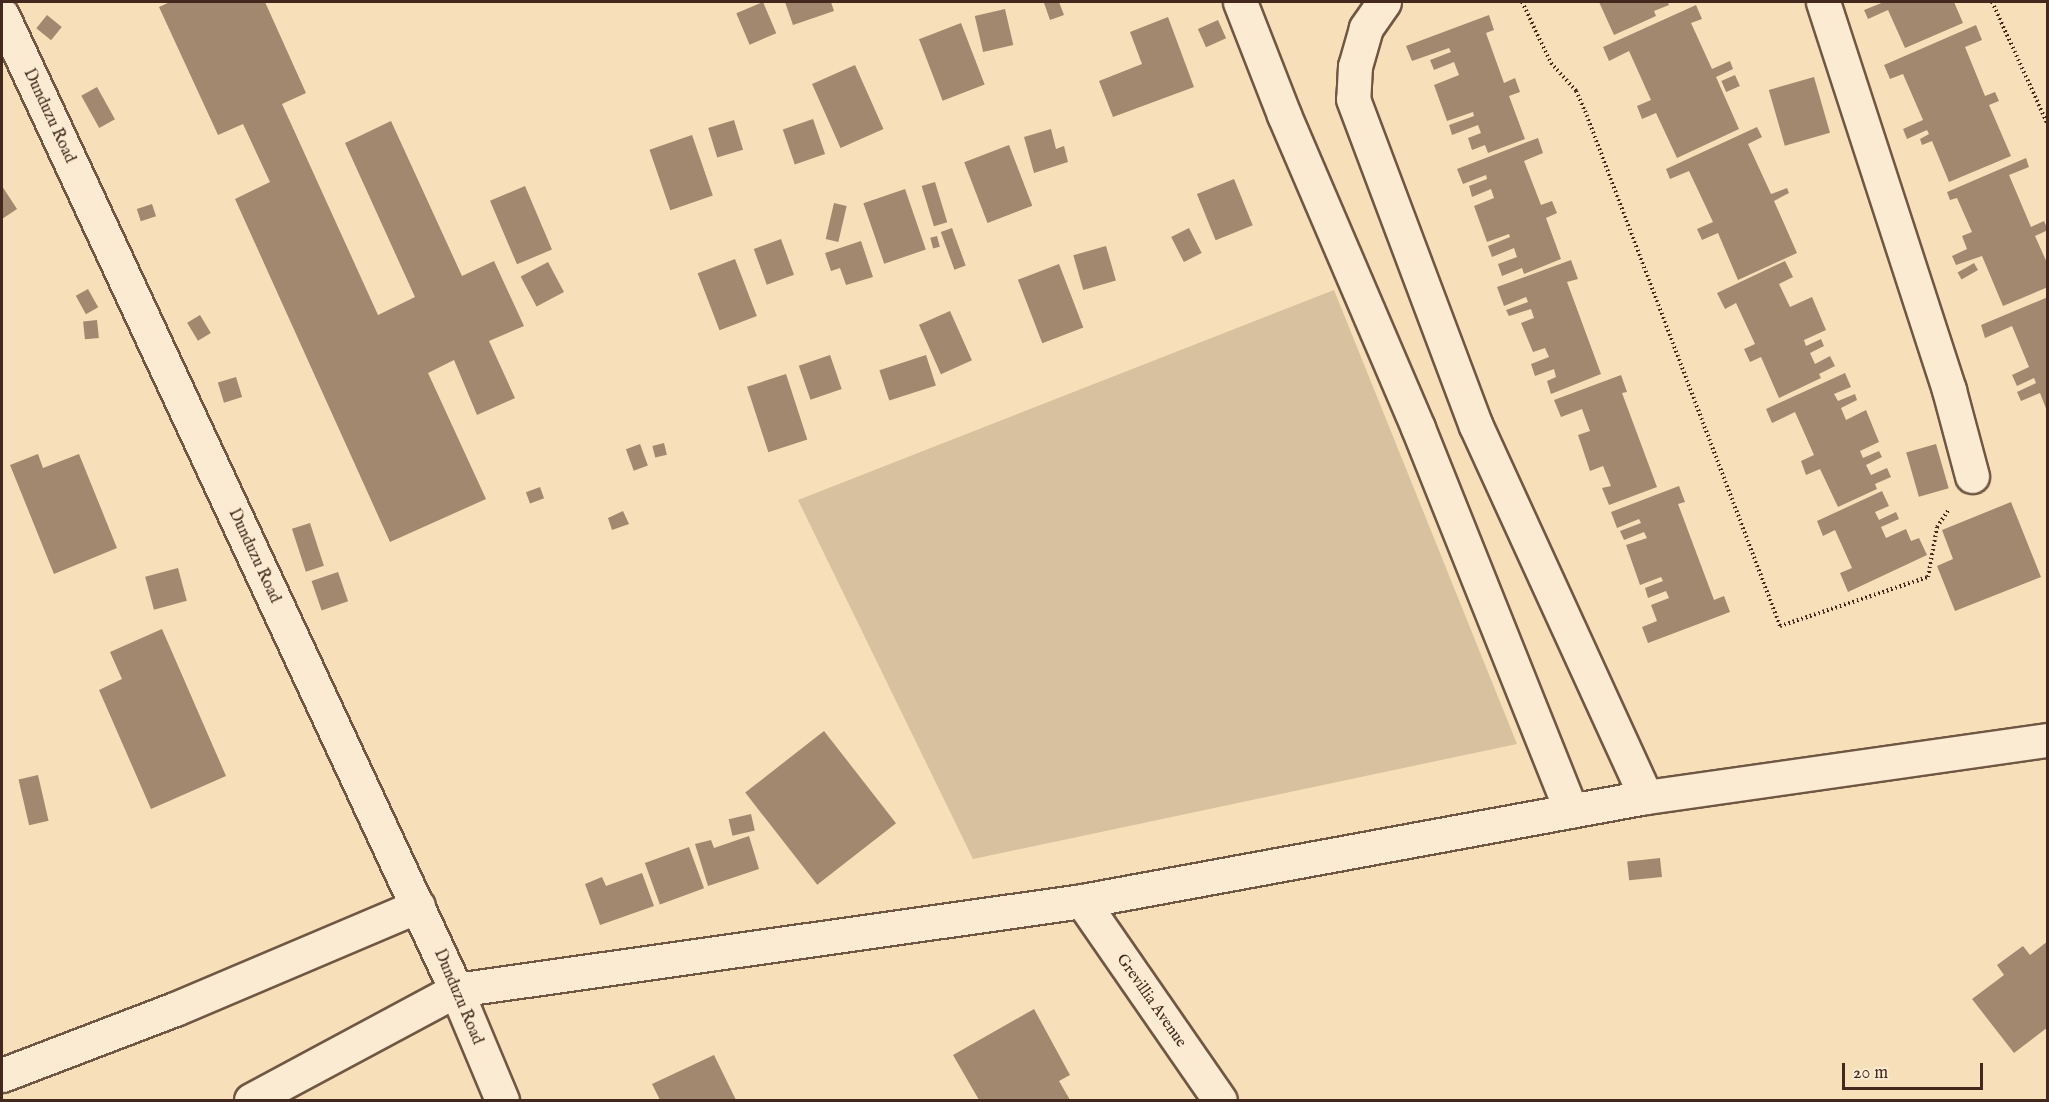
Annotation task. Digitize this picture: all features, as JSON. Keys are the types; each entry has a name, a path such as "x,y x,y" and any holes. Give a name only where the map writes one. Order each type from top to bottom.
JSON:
{"street":[{"path":"1240,2 1284,115 1418,428 1571,810"},
{"path":"1384,2 1366,28 1355,66 1353,99 1476,426 1646,797"},
{"path":"1823,2 1949,390 1972,476"},
{"name":"Dunduzu Road","path":"2,15 456,990 502,1101"},
{"path":"251,1101 456,990 1082,901 1646,797 2048,740"},
{"name":"Grevillia Avenue","path":"1082,901 1220,1101"},
{"path":"2,1075 175,1009 417,906"}],"path":[{"path":"1522,2 1551,63 1576,91 1585,111 1780,626 1928,577 1937,526 1972,476"},
{"path":"1992,2 2048,125"}],"shaded area":[{"path":"1334,290 1517,744 973,859 798,500"}],"building":[{"path":"170,2 265,2 306,93 282,104 378,315 415,297 345,143 391,121 462,276 494,261 524,326 489,341 515,398 477,415 454,360 428,373 486,499 390,542 235,199 270,182 243,124 218,135 159,7"},
{"path":"763,2 776,33 750,45 736,13"},
{"path":"785,2 831,2 834,11 793,25"},
{"path":"1059,2 1064,15 1050,20 1044,3"},
{"path":"1599,2 1668,2 1669,5 1654,11 1656,16 1614,35"},
{"path":"1884,2 1954,2 1963,23 1905,48 1888,10 1868,19 1864,10"},
{"path":"1696,5 1702,19 1691,23 1712,69 1730,61 1733,69 1716,77 1739,129 1677,158 1656,113 1642,119 1637,106 1651,100 1629,51 1609,61 1603,47"},
{"path":"1005,9 1013,45 983,52 975,16"},
{"path":"47,15 62,27 51,40 36,28"},
{"path":"1489,15 1494,30 1486,33 1504,83 1515,78 1520,92 1509,96 1525,139 1488,153 1485,145 1472,150 1468,138 1481,133 1478,125 1452,135 1449,125 1474,116 1473,112 1447,121 1434,85 1459,75 1454,62 1434,70 1430,60 1451,52 1449,48 1412,61 1406,46"},
{"path":"1168,17 1194,87 1113,117 1099,81 1142,64 1130,32"},
{"path":"1218,20 1226,38 1206,47 1198,29"},
{"path":"961,23 985,85 943,101 919,39"},
{"path":"1976,25 1982,40 1965,47 1985,96 1995,92 1999,101 1989,105 2011,156 1949,182 1932,141 1922,145 1920,139 1929,134 1927,130 1907,139 1903,129 1923,120 1903,74 1890,79 1884,65"},
{"path":"855,65 883,129 841,148 812,84"},
{"path":"1735,75 1740,86 1726,92 1721,81"},
{"path":"1814,77 1830,133 1785,146 1769,90"},
{"path":"97,87 115,119 99,128 81,96"},
{"path":"813,119 825,154 795,164 783,129"},
{"path":"734,120 743,150 717,158 708,128"},
{"path":"1757,127 1762,137 1748,144 1771,194 1787,188 1789,193 1774,201 1797,253 1738,280 1718,233 1702,240 1697,229 1713,222 1689,171 1670,179 1666,169"},
{"path":"1051,129 1056,149 1064,146 1068,162 1034,173 1024,137"},
{"path":"692,135 713,196 670,210 649,150"},
{"path":"1538,138 1543,153 1524,161 1541,205 1552,201 1557,213 1546,218 1561,259 1524,274 1522,268 1502,276 1498,264 1517,257 1514,248 1492,257 1488,246 1510,237 1509,234 1487,242 1474,206 1494,198 1491,189 1472,197 1469,186 1487,179 1486,175 1463,184 1457,169"},
{"path":"1009,145 1032,206 987,223 964,162"},
{"path":"2026,158 2029,167 2009,175 2031,227 2044,221 2048,230 2035,236 2048,265 2048,287 2003,306 1982,256 1956,265 1952,256 1967,249 1962,236 1972,232 1957,198 1950,200 1947,192"},
{"path":"1234,179 1253,225 1216,240 1197,194"},
{"path":"935,182 947,222 934,226 922,186"},
{"path":"2,186 17,209 2,219"},
{"path":"525,186 552,250 517,264 490,201"},
{"path":"905,189 926,250 884,264 863,203"},
{"path":"834,203 847,206 838,242 826,239"},
{"path":"152,204 156,216 141,221 137,209"},
{"path":"952,228 966,266 954,270 941,232"},
{"path":"1189,228 1202,253 1184,262 1171,237"},
{"path":"937,236 940,247 933,248 930,238"},
{"path":"781,239 794,275 767,285 754,249"},
{"path":"861,241 873,277 846,285 840,268 831,271 825,253"},
{"path":"1106,246 1116,281 1083,290 1073,255"},
{"path":"735,259 757,316 720,330 698,273"},
{"path":"1571,260 1578,279 1567,282 1601,374 1551,394 1547,381 1556,377 1554,369 1535,376 1531,364 1549,357 1545,348 1533,352 1521,323 1534,318 1531,309 1509,316 1506,310 1528,302 1526,297 1504,306 1497,287"},
{"path":"1785,261 1793,277 1779,284 1790,307 1812,297 1826,330 1804,340 1806,346 1821,339 1824,346 1810,353 1815,364 1830,356 1835,366 1819,374 1821,378 1779,398 1761,357 1750,362 1744,349 1755,344 1736,303 1725,309 1717,293"},
{"path":"548,262 564,292 537,307 521,277"},
{"path":"1974,263 1978,270 1962,279 1958,272"},
{"path":"1059,264 1083,327 1042,343 1018,280"},
{"path":"88,289 98,307 86,314 76,296"},
{"path":"2048,297 2047,411 2040,393 2021,401 2017,392 2036,383 2034,378 2017,386 2012,375 2029,367 2012,326 1985,338 1981,325"},
{"path":"950,311 972,360 941,374 919,325"},
{"path":"200,315 211,333 198,341 187,323"},
{"path":"97,320 99,338 85,339 83,321"},
{"path":"830,355 842,389 811,400 799,366"},
{"path":"926,355 936,385 889,401 879,370"},
{"path":"1845,373 1851,387 1834,394 1838,401 1855,394 1857,400 1841,408 1846,420 1866,410 1879,442 1860,451 1863,458 1879,451 1882,457 1866,465 1871,475 1887,468 1891,477 1875,484 1877,489 1838,507 1820,469 1806,475 1801,461 1814,455 1795,412 1772,423 1766,409"},
{"path":"786,374 807,440 768,452 747,387"},
{"path":"1621,375 1627,392 1622,393 1657,487 1609,505 1602,488 1611,486 1603,466 1590,471 1578,435 1590,431 1582,409 1561,417 1554,400"},
{"path":"236,377 242,397 224,403 218,383"},
{"path":"664,443 667,455 655,458 652,446"},
{"path":"640,444 648,466 634,471 626,449"},
{"path":"1936,444 1949,488 1919,497 1906,453"},
{"path":"38,454 43,468 79,454 117,548 54,574 10,465"},
{"path":"1679,486 1685,502 1678,504 1714,600 1724,596 1730,612 1648,643 1642,627 1657,621 1651,605 1669,598 1666,591 1648,598 1645,588 1663,581 1661,577 1640,585 1626,545 1647,538 1644,532 1624,540 1620,531 1641,523 1639,519 1617,528 1611,512"},
{"path":"540,487 544,498 530,503 526,492"},
{"path":"1882,491 1889,506 1875,512 1879,520 1896,512 1899,519 1881,527 1886,538 1906,529 1911,541 1919,538 1927,555 1848,592 1840,573 1852,568 1835,530 1823,536 1817,521"},
{"path":"2011,502 2041,577 1955,611 1937,566 1953,559 1942,530"},
{"path":"623,511 629,524 612,530 608,518"},
{"path":"310,523 324,566 306,572 292,529"},
{"path":"178,568 187,601 154,610 145,577"},
{"path":"338,572 348,601 322,610 312,581"},
{"path":"162,629 226,776 151,809 99,690 122,679 110,652"},
{"path":"824,731 896,823 817,885 745,793"},
{"path":"38,775 49,821 29,825 19,779"},
{"path":"751,814 755,831 732,836 729,819"},
{"path":"749,836 759,869 708,886 695,844 711,840 714,848"},
{"path":"689,847 704,888 660,904 645,863"},
{"path":"1660,858 1662,877 1629,880 1627,861"},
{"path":"642,873 654,906 600,925 585,884 602,877 606,886"},
{"path":"2048,941 2048,1027 2014,1053 1972,999 2004,975 1997,965 2023,946 2030,955"},
{"path":"1034,1009 1070,1075 1059,1081 1070,1100 979,1100 953,1055"},
{"path":"714,1055 736,1100 660,1100 652,1084"}]}
